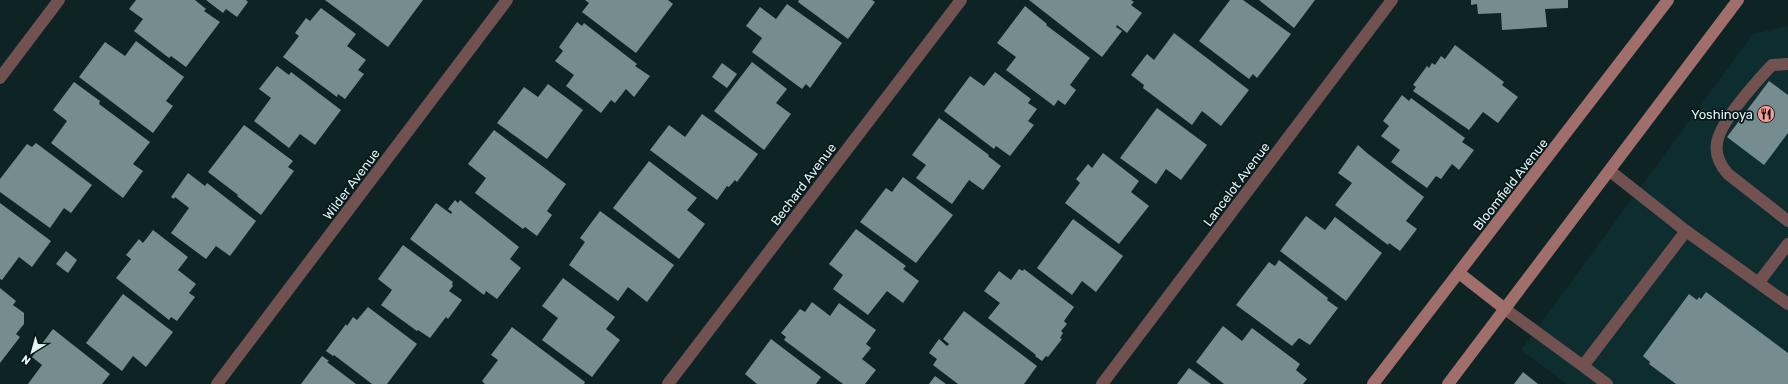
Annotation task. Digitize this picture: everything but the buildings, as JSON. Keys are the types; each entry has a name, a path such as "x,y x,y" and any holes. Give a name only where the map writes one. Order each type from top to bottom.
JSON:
{"main road":[{"name":"Bloomfield Avenue","path":"1373,384 1668,0"},
{"path":"1448,384 1738,0"},
{"path":"1459,273 1505,308"}],"street":[{"path":"0,78 59,0"},
{"name":"Wilder Avenue","path":"216,384 507,0"},
{"name":"Bechard Avenue","path":"668,384 960,0"},
{"name":"Lancelot Avenue","path":"1102,384 1392,0"},
{"path":"1788,64 1772,65 1752,86 1726,122 1717,142 1717,156 1721,166 1728,174 1788,221"},
{"path":"1610,171 1686,231 1788,304"},
{"path":"1583,366 1686,231"},
{"path":"1759,282 1788,244"},
{"path":"1505,308 1607,384"}],"shaded area":[{"path":"1788,26 1788,384 1567,384 1521,350 1753,34"}],"place":[{"name":"Yoshinoya","path":"1766,114"}]}
